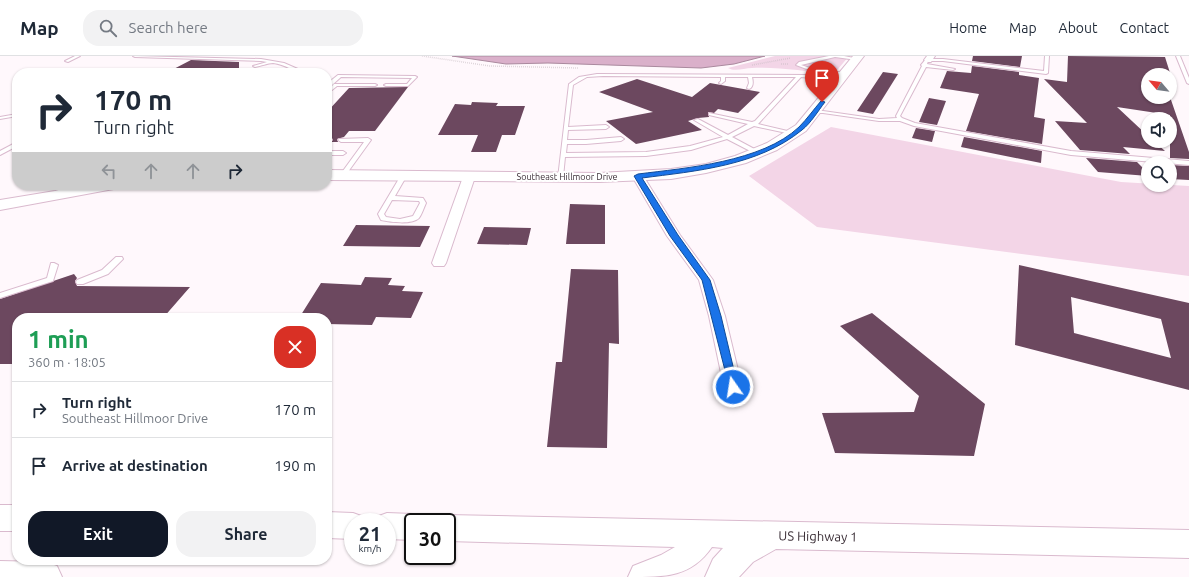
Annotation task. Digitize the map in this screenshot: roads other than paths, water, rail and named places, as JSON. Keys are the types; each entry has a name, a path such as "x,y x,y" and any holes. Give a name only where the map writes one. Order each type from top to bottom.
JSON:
{"street":[{"name":"Southeast Hillmoor Drive","path":"335,175 403,177 638,176 709,167 758,153 774,146 794,134 815,113 858,58"},
{"path":"638,176 674,236 706,280 717,316 733,387"},
{"path":"439,263 469,177"},
{"path":"0,198 54,190"},
{"path":"0,205 57,196 76,190"},
{"path":"0,518 12,518"},
{"path":"332,525 344,526"},
{"name":"US Highway 1","path":"456,528 1189,544"},
{"path":"645,577 685,561 696,548 704,533"},
{"path":"722,577 723,571 730,560 772,535"},
{"path":"0,576 46,577"}],"lane":[{"path":"67,61 78,56"},
{"path":"135,56 249,60 274,62 291,68"},
{"path":"928,60 943,60 1046,73 1047,56"},
{"path":"1178,56 1189,83"},
{"path":"842,77 798,65 800,63 828,57 858,58"},
{"path":"244,63 249,60"},
{"path":"928,60 953,69"},
{"path":"900,119 898,116 928,60"},
{"path":"255,66 274,62"},
{"path":"560,177 571,84 579,77 595,75 842,77"},
{"path":"332,81 340,76 415,77 408,85 386,85"},
{"path":"721,83 723,81 723,76"},
{"path":"749,88 751,83 750,76"},
{"path":"563,155 606,156 650,153 690,148 728,137 755,123 800,76"},
{"path":"332,84 375,85"},
{"path":"332,88 336,84"},
{"path":"815,113 820,116 872,123 879,120 900,119 914,124 1071,153 1189,163"},
{"path":"711,114 755,123 794,134"},
{"path":"0,118 12,116"},
{"path":"696,120 758,153"},
{"path":"566,129 606,127"},
{"path":"565,142 621,139"},
{"path":"335,175 368,140 341,140"},
{"path":"0,153 12,147"},
{"path":"332,153 343,153"},
{"path":"390,198 421,199 424,202 416,217 407,221 383,219 381,214 390,198 403,177"},
{"path":"80,282 106,272 119,260"},
{"path":"0,296 53,280 54,265"}]}
